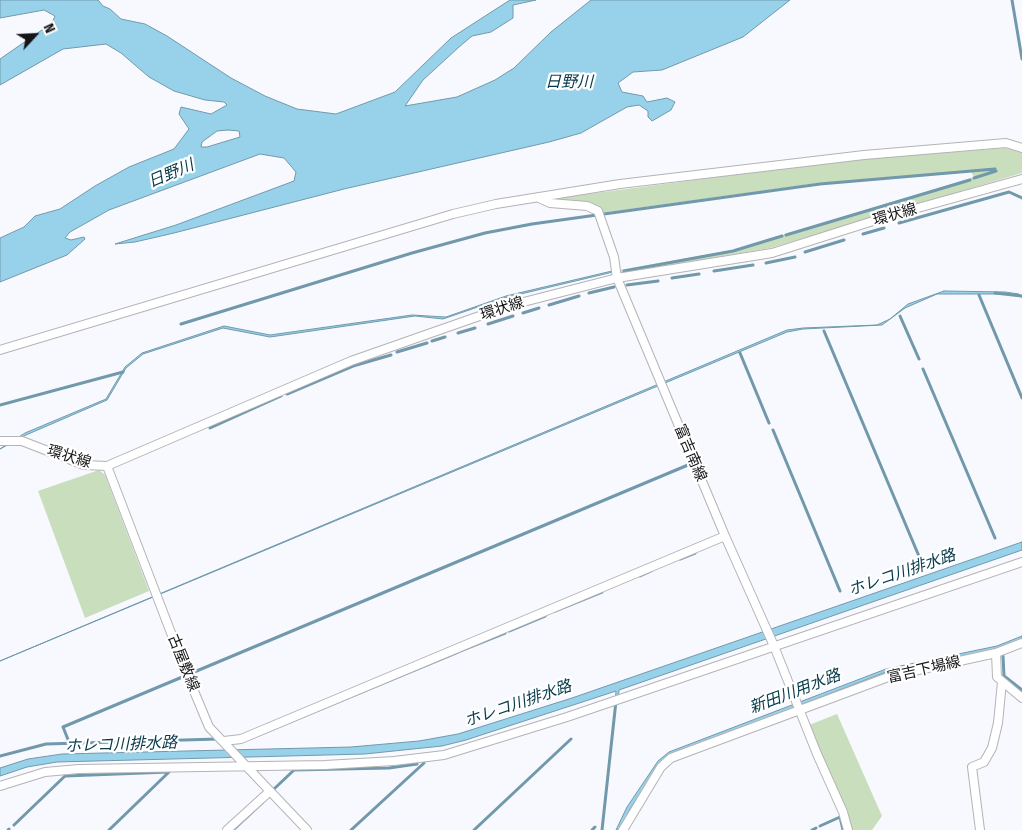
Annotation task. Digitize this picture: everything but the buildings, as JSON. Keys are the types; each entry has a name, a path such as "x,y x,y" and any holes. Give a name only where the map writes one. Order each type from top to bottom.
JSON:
{"street":[{"path":"0,350 444,217 496,204 620,184 864,155 1006,143 1022,148"},
{"name":"環状線","path":"0,440 22,441 84,465 107,466 351,360 508,306 618,278 772,252 889,216 1022,179"},
{"name":"富吉南線","path":"537,198 550,203 587,206 598,210 614,256 618,278 725,536 773,644"},
{"name":"古屋敷線","path":"107,466 182,663 209,727 307,830"},
{"path":"226,743 241,739 725,536"},
{"path":"0,786 45,772 79,769 384,762 444,755 512,736 773,644 1022,562"},
{"name":"富吉下場線","path":"623,830 661,767 671,758 891,676 996,653 1022,643"},
{"path":"773,644 843,812 848,830"},
{"path":"996,653 997,678 1022,698"},
{"path":"980,830 972,767 984,762 992,748 998,724 1002,682"},
{"path":"228,830 270,790"}],"green space":[{"path":"1005,148 1022,153 1022,173 770,248 623,273 619,270 733,250 974,177 971,172 819,183 601,213 551,201 550,199 848,160"},
{"path":"99,470 105,475 149,591 85,618 38,491"},
{"path":"837,714 882,816 872,830 852,830 846,810 809,725"}],"water":[{"name":"日野川","path":"0,0 98,0 121,19 145,24 167,36 231,78 265,96 297,109 336,114 395,92 451,38 510,0 536,0 513,5 513,18 491,32 472,36 423,80 405,106 457,97 495,80 514,68 551,32 591,0 790,0 743,37 662,70 633,72 618,83 622,92 643,96 647,102 667,98 675,102 671,110 652,121 648,117 648,111 639,105 627,107 581,133 549,142 344,189 174,233 135,242 115,244 176,225 294,181 296,172 284,158 260,154 109,210 70,232 65,238 71,240 84,237 85,239 67,255 0,282 0,238 24,227 35,216 60,209 129,167 174,149 189,129 179,114 181,107 211,114 227,105 224,102 205,100 174,91 149,77 121,53 106,44 63,49 0,85 0,59 52,23 55,16 44,10 0,18","holes":["217,131 239,131 240,137 201,147 202,142"]},
{"path":"612,271 504,298 443,319 415,316 270,337 223,328 143,354 126,368 107,400 26,435 0,449 25,433 106,399 125,367 142,353 224,326 270,335 412,315 446,317 506,296"},
{"path":"944,291 1005,292 1019,294 1022,297 1005,294 937,294 905,308 882,325 803,329 787,332 0,661 787,330 803,328 877,325 890,319 908,304"},
{"path":"1022,542 1022,550 619,690 618,704 615,705 616,691 466,740 442,746 365,754 57,762 27,767 0,776 0,768 28,759 62,754 351,747 419,741 458,734 572,698"},
{"path":"1022,636 1022,640 998,649 886,672 671,755 660,764 630,809 620,830 616,830 627,807 658,761 669,752 886,669 997,646"}],"waterway":[{"path":"1012,0 1022,59"},
{"path":"181,324 412,253 485,233 532,224 820,184 995,169"},
{"path":"974,178 996,171"},
{"path":"786,235 970,180"},
{"path":"899,223 1009,192 1022,198"},
{"path":"863,234 884,228"},
{"path":"624,271 733,251 782,236"},
{"path":"805,252 844,240"},
{"path":"766,263 795,257"},
{"path":"714,271 753,265"},
{"path":"672,278 699,274"},
{"path":"627,285 658,281"},
{"path":"589,293 614,287"},
{"path":"995,293 1022,296"},
{"path":"979,295 1022,398"},
{"path":"549,305 579,296"},
{"path":"523,313 539,308"},
{"path":"488,324 513,316"},
{"path":"900,316 919,359"},
{"path":"458,333 475,328"},
{"name":"ホレコ川排水路","path":"824,331 921,561"},
{"path":"432,341 445,337"},
{"path":"397,352 427,343"},
{"path":"740,353 769,423"},
{"path":"287,394 353,366 391,355"},
{"path":"923,369 995,538"},
{"path":"0,405 123,372"},
{"path":"210,428 281,396"},
{"path":"773,430 840,591"},
{"name":"ホレコ川排水路","path":"69,742 63,727 688,465"},
{"path":"680,559 695,553"},
{"path":"640,576 651,571"},
{"path":"555,611 602,592"},
{"path":"509,631 545,616"},
{"path":"460,651 505,633"},
{"path":"251,738 458,652"},
{"path":"1003,656 1004,676 1022,690"},
{"path":"602,830 616,701"},
{"name":"ホレコ川排水路","path":"0,756 46,744 218,739"},
{"path":"474,830 571,739"},
{"path":"351,830 424,763"},
{"path":"274,789 294,770 389,768 417,764"},
{"path":"14,825 65,776 169,772"},
{"path":"109,830 169,772"},
{"path":"233,830 262,803"},
{"path":"820,826 840,817 843,830"},
{"path":"592,830 595,827"},
{"path":"812,830 816,828"}],"water label":[{"name":"新田川用水路","path":"795,692"}]}
